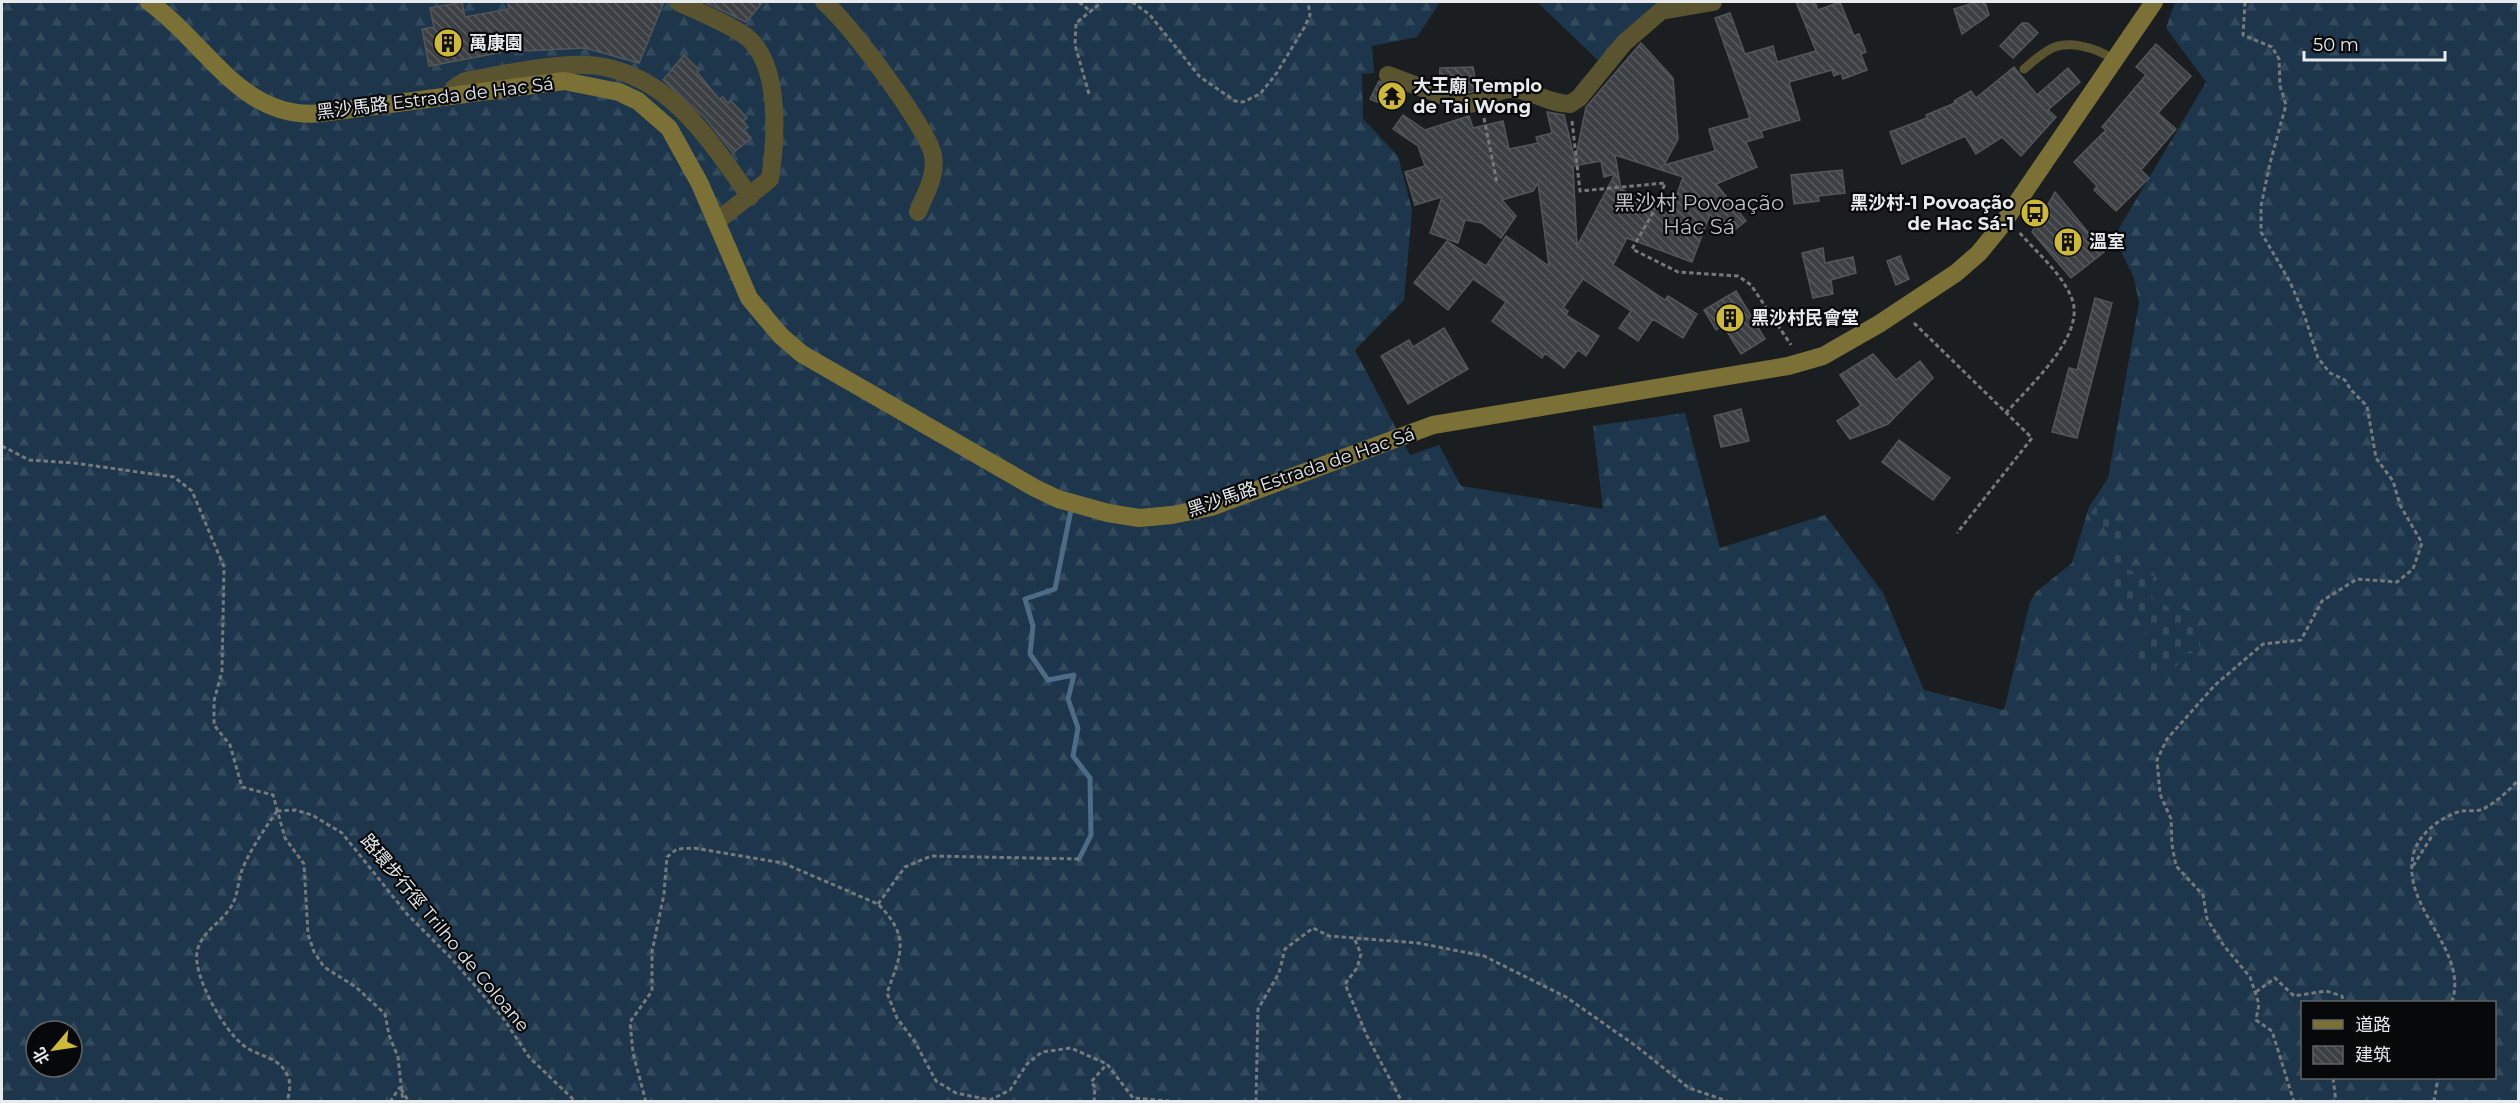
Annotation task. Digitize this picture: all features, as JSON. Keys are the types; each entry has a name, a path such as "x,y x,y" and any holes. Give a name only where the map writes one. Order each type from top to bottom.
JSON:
{"main road":[{"name":"黑沙馬路 Estrada de Hac Sá","path":"149,2 170,17 237,85 270,108 284,113 309,115 564,81 619,92 638,101 669,128 688,159 749,298 781,336 802,354 1035,488 1083,507 1139,518 1172,515 1211,507 1433,425 1805,362 1843,346 1956,273 1979,253 2006,218 2154,2"}],"street":[{"path":"678,2 748,38 766,64 776,140 770,179 716,222"},
{"path":"824,2 836,11 858,39 927,138 934,168 918,212"},
{"path":"1388,75 1465,104 1480,102 1507,89 1524,91 1550,102 1570,104 1579,98 1639,28 1661,11 1713,2"},
{"path":"450,96 454,88 465,81 570,64 633,75 677,103 711,142 750,197"}],"lane":[{"path":"2024,69 2048,50 2068,45 2102,51 2115,60"}],"path":[{"path":"1078,2 1089,10"},
{"path":"1089,94 1078,60 1076,23 1089,10 1102,2"},
{"path":"1131,2 1149,14 1200,77 1235,101 1243,102 1260,94 1276,74 1310,15 1308,2"},
{"path":"2245,2 2243,35 2271,47 2279,59 2280,86 2286,105 2265,184 2261,206 2261,232 2290,282 2304,314 2318,357 2330,373 2345,380 2351,390 2367,406 2376,458 2393,481 2400,505 2422,543 2413,569 2397,582 2357,579 2322,601 2301,640 2263,644 2215,684 2167,739 2157,760 2160,794 2171,819 2176,866 2203,895 2207,919 2224,946 2250,977 2259,1004 2256,1020 2272,1031 2294,1101"},
{"path":"1480,102 1497,183"},
{"path":"1570,104 1580,191 1665,183 1657,206 1632,249 1678,272 1738,276 1750,285 1792,347"},
{"path":"2006,218 2065,286 2073,302 2074,317 2066,342 2006,413"},
{"path":"1899,309 2032,438 1957,533"},
{"path":"2,446 29,460 74,463 174,477 192,491 224,567 222,671 214,701 214,725 230,745 242,787 273,795 285,838 304,864 308,934 314,952 324,967 356,987 385,1014 389,1035 399,1057 403,1101"},
{"path":"2452,1001 2456,990 2448,957 2432,922 2418,903 2412,886 2413,854 2422,836 2445,817 2462,811 2482,810 2518,780"},
{"name":"路環步行徑 Trilho de Coloane","path":"278,811 295,810 312,815 342,833 407,914 451,958 503,1018 529,1058 576,1101"},
{"path":"278,811 251,852 233,905 202,937 197,954 201,976 226,1027 242,1045 278,1063 285,1070 290,1089 287,1101"},
{"path":"2412,867 2432,836"},
{"path":"645,1101 633,1053 630,1022 652,991 651,952 664,894 668,857 677,849 694,848 783,863 878,904 890,915 900,933 901,953 887,993 897,1018 915,1042 936,1081 956,1093 990,1100 1010,1090 1028,1064 1042,1052 1071,1048 1107,1064 1133,1098 1180,1101"},
{"path":"878,904 905,867 931,856 1079,859"},
{"path":"1256,1101 1258,1009 1279,973 1285,949 1313,928 1329,936 1355,940 1418,943 1484,956 1566,997 1636,1046 1689,1088 1730,1101"},
{"path":"1355,940 1361,954 1357,968 1345,984 1367,1036 1402,1101"},
{"path":"2256,992 2275,978 2294,996 2307,992 2326,991 2342,996 2343,1001"},
{"path":"1094,1101 1095,1087 1091,1082 1107,1064"},
{"path":"2333,1079 2336,1101"},
{"path":"2434,1101 2438,1079"},
{"path":"390,1101 400,1087"},
{"path":"400,1087 409,1101"}],"green space":[{"path":"2,2 1440,2 1417,37 1372,46 1374,73 1362,74 1363,119 1398,156 1412,210 1404,300 1355,350 1410,455 1439,445 1461,486 1603,509 1593,426 1685,413 1720,548 1825,515 1883,593 1924,690 2004,710 2030,602 2036,592 2072,563 2089,507 2108,478 2139,303 2134,278 2114,237 2206,82 2166,28 2175,2 2518,2 2518,1101 2,1102"},
{"path":"1537,2 1661,2 1603,65"},
{"path":"2095,507 2113,521 2123,534 2125,569 2154,576 2150,587 2151,596 2168,607 2180,607 2193,613 2201,648 2197,654 2188,653 2171,672 2158,678 2143,668 2129,652 2149,628 2115,590 2108,532 2091,513"}],"building":[{"path":"462,2 465,17 509,9 508,2 664,2 639,63 585,48 503,52 429,66 422,29 434,27 430,8"},
{"path":"704,2 763,2 746,22"},
{"path":"1796,2 1815,2 1818,10 1840,2 1854,36 1859,34 1866,52 1861,54 1867,70 1843,79 1841,73 1834,76 1832,70 1789,82 1800,120 1761,131 1763,137 1746,142 1757,167 1716,184 1746,221 1727,236 1710,214 1692,262 1627,238 1613,265 1665,300 1668,296 1697,314 1683,338 1653,319 1638,341 1619,328 1631,311 1583,279 1563,308 1568,311 1566,315 1599,336 1586,356 1578,350 1564,368 1545,353 1542,358 1492,321 1506,302 1473,279 1448,310 1414,283 1447,241 1486,266 1506,236 1549,266 1538,183 1533,191 1502,200 1516,216 1501,238 1482,223 1465,220 1458,243 1430,233 1442,197 1415,205 1405,172 1425,166 1418,146 1393,129 1403,115 1425,130 1469,116 1473,128 1503,121 1509,149 1538,143 1536,137 1552,133 1547,112 1564,115 1575,160 1586,107 1641,43 1673,78 1678,139 1664,165 1715,151 1709,129 1750,118 1715,18 1730,13 1745,54 1773,46 1777,62 1816,51","holes":["1615,155 1683,177 1670,215 1621,189","1601,161 1604,177 1615,174 1577,246 1573,166"]},
{"path":"1985,2 1989,15 1962,34 1954,9"},
{"path":"2022,23 2028,23 2038,33 2013,58 2000,46"},
{"path":"2156,44 2191,76 2158,113 2176,129 2141,170 2149,178 2116,211 2094,190 2097,186 2074,162 2106,130 2102,127 2146,75 2136,67"},
{"path":"684,55 699,70 697,72 719,99 723,97 728,103 731,101 747,118 743,121 748,127 744,130 751,138 733,153 705,118 663,80"},
{"path":"1473,67 1477,90 1469,93 1439,82 1440,68"},
{"path":"2014,67 2037,95 2068,68 2080,82 2048,110 2056,117 2021,156 2002,137 1976,154 1965,136 1902,164 1890,132 1927,118 1926,115 1955,103 1954,101 1971,91 1976,98"},
{"path":"1379,81 1400,92 1393,108 1370,99"},
{"path":"1842,170 1845,193 1818,196 1819,201 1794,204 1791,175"},
{"name":"溫室","path":"2055,192 2104,252 2071,278 2032,232"},
{"path":"1823,248 1825,263 1853,257 1856,273 1831,280 1833,294 1813,298 1802,253"},
{"path":"1900,256 1909,279 1896,285 1887,261"},
{"name":"黑沙村民會堂","path":"1736,291 1765,339 1741,354 1723,325 1716,330 1704,310"},
{"path":"2095,298 2112,303 2077,438 2052,432 2069,368 2077,370"},
{"path":"1444,328 1468,369 1408,404 1381,356 1409,340 1413,347"},
{"path":"1873,354 1896,380 1920,361 1933,378 1888,424 1850,439 1837,421 1861,405 1840,375"},
{"path":"1741,409 1749,441 1721,447 1714,416"},
{"path":"1899,440 1950,478 1933,500 1882,462"}],"waterway":[{"path":"1072,505 1055,589 1025,599 1033,626 1030,654 1048,680 1074,675 1068,699 1078,728 1073,756 1090,778 1091,835 1079,859"}],"place":[{"name":"萬康園","path":"448,43"},
{"name":"大王廟 Templo de Tai Wong","path":"1392,96"},
{"name":"黑沙村-1 Povoação de Hac Sá-1","path":"2035,213"},
{"name":"溫室","path":"2068,242"},
{"name":"黑沙村民會堂","path":"1730,318"}],"district":[{"name":"黑沙村 Povoação Hác Sá","path":"1699,214"}]}
